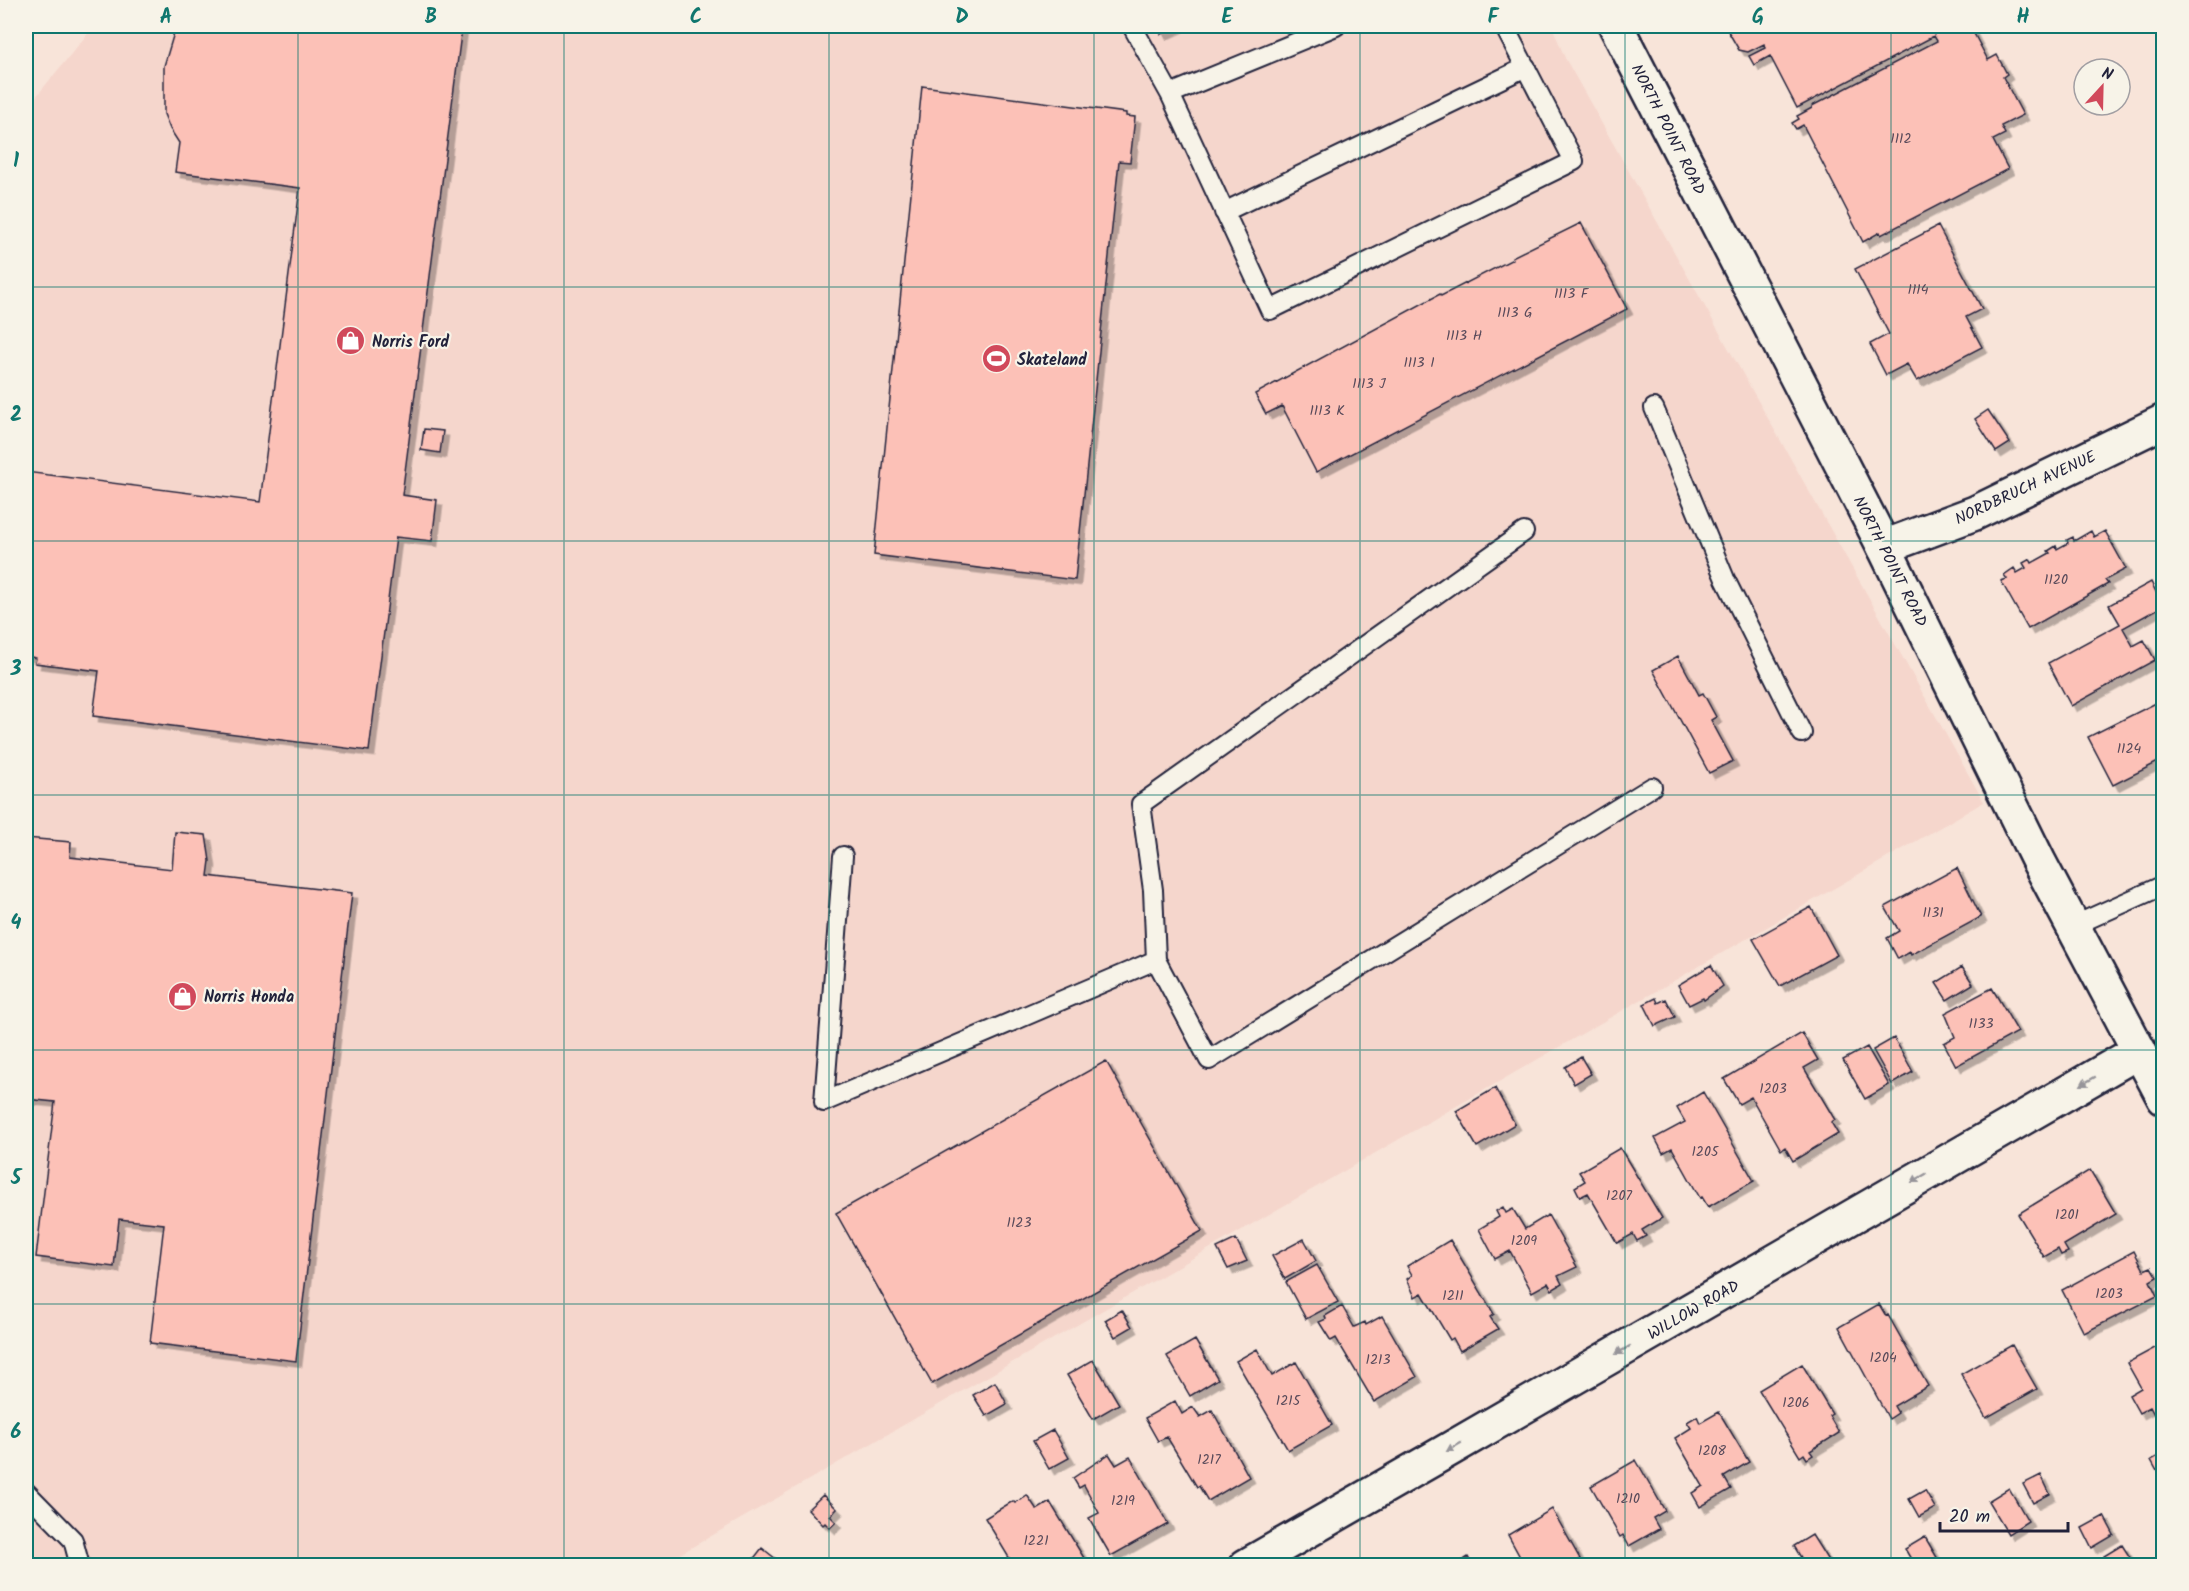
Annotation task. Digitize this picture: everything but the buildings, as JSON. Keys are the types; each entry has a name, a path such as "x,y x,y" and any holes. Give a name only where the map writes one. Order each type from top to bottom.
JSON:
{"street":[{"name":"NORTH POINT ROAD","path":"1617,26 1884,547 2073,926 2163,1098"},
{"name":"NORDBRUCH AVENUE","path":"1884,547 1975,513 2163,421"},
{"name":"WILLOW ROAD","path":"1246,1566 2139,1051"}],"lane":[{"path":"1132,26 1170,94 1270,310 1574,161 1504,26"},
{"path":"1170,94 1336,26"},
{"path":"1224,212 1526,67"},
{"path":"1654,408 1725,579 1802,734"},
{"path":"1524,532 1141,804 1152,890 1156,960 1209,1060 1652,787"},
{"path":"843,856 824,1102 1156,960"},
{"path":"2073,926 2163,885"},
{"path":"26,1492 73,1540 80,1566"}],"shaded area":[{"path":"94,26 1552,26 1565,58 1984,802 661,1565 26,1565 26,109"}],"place":[{"name":"Norris Ford","path":"351,341"},
{"name":"Skateland","path":"996,359"},
{"name":"Norris Honda","path":"183,996"}]}
